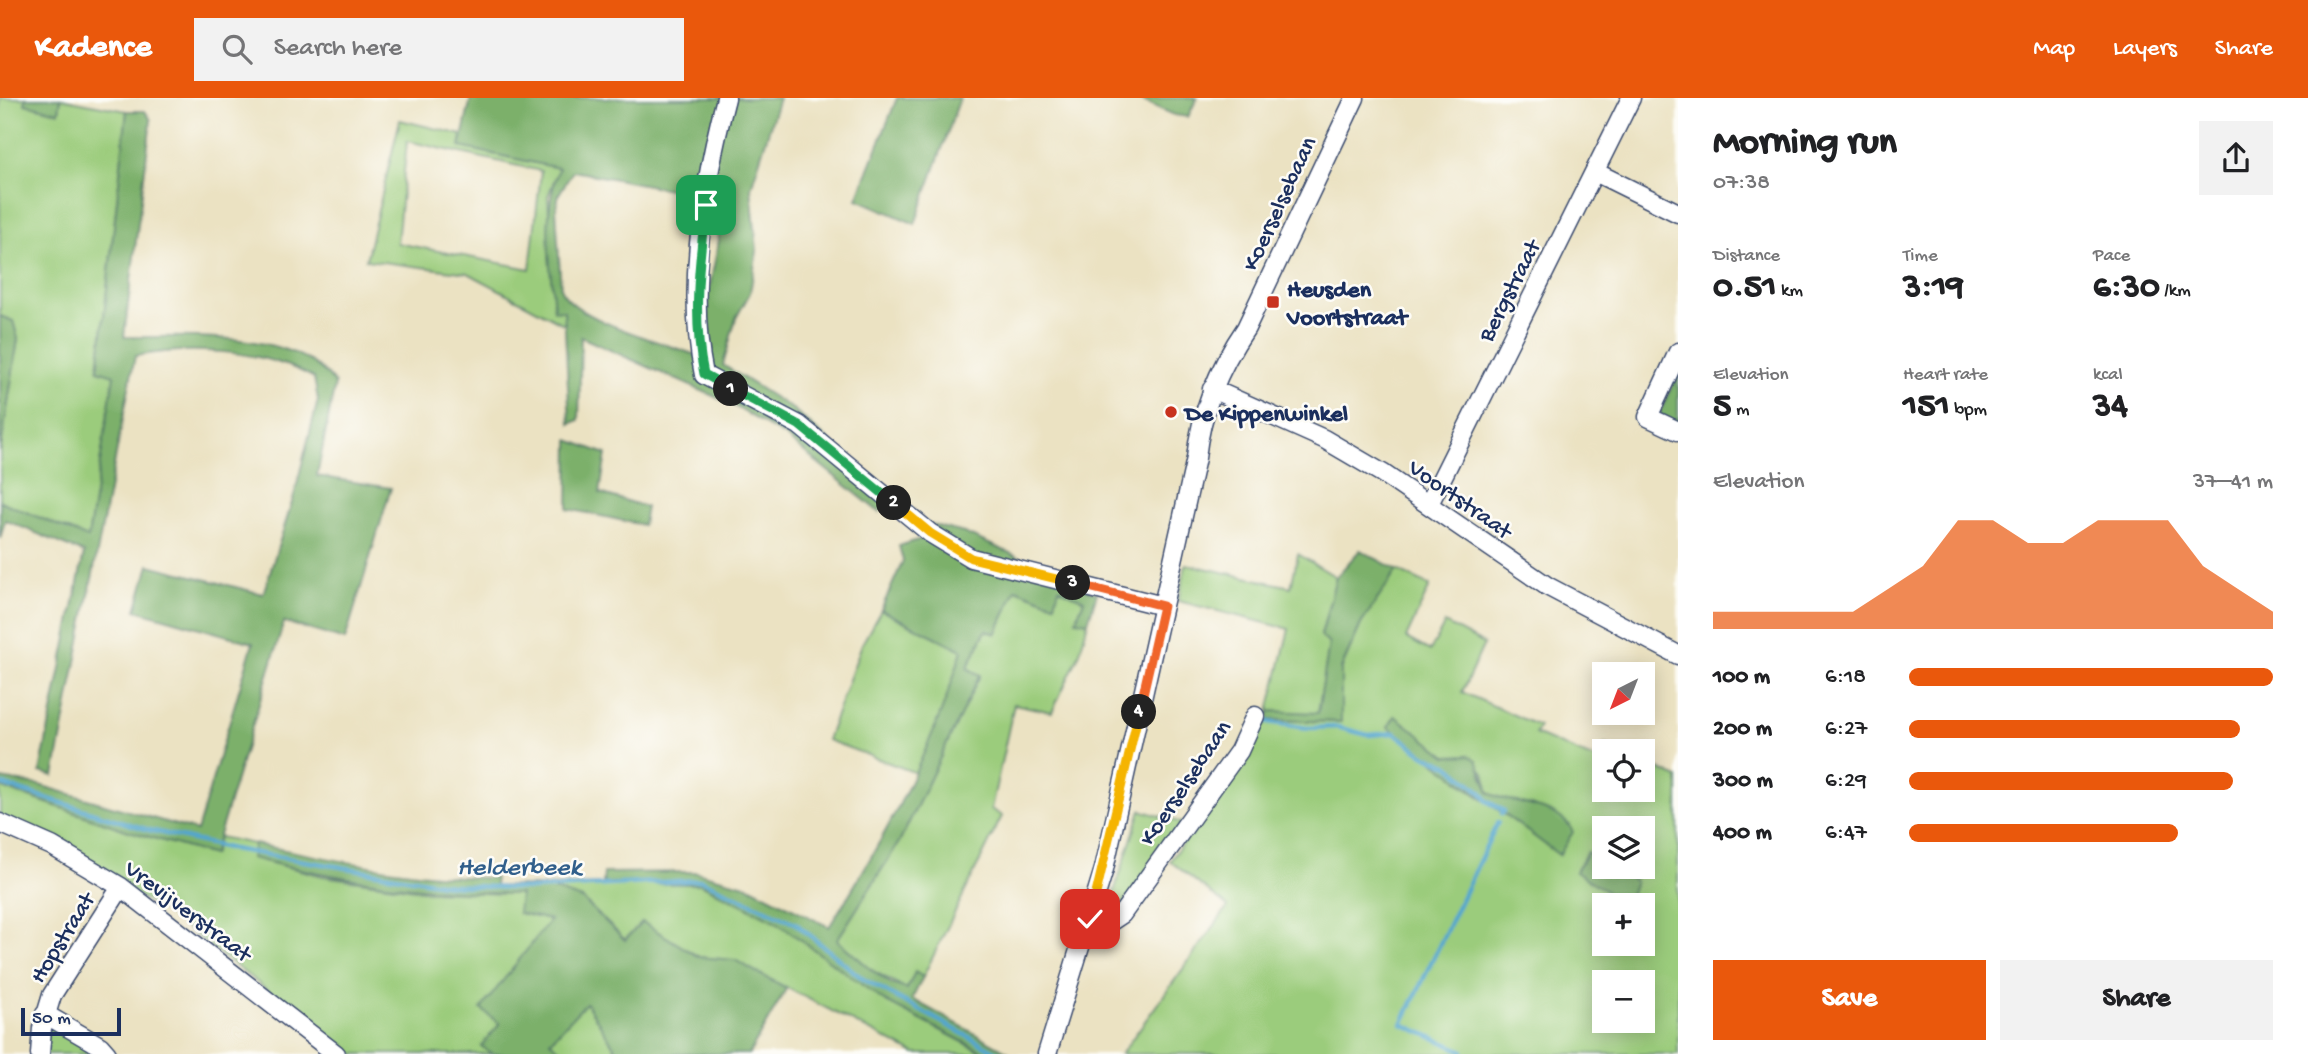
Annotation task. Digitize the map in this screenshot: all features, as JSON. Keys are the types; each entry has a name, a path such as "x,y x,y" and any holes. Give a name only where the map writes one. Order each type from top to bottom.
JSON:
{"street":[{"path":"726,98 714,144 698,267 696,338 704,374 799,425 930,533 971,558 1163,606"},
{"name":"Koerselsebaan","path":"1047,1054 1057,1011 1090,919 1196,458 1199,428 1218,391 1227,355 1246,328 1355,98"},
{"name":"Bergstraat","path":"1429,504 1631,98"},
{"path":"1595,172 1678,213"},
{"path":"1678,352 1648,417 1678,431"},
{"name":"Voortstraat","path":"1218,391 1324,439 1429,504 1547,586 1678,655"},
{"name":"Koerselsebaan","path":"1090,919 1107,924 1122,914 1239,751 1255,716"},
{"name":"Vrevijverstraat","path":"0,823 52,845 121,887 337,1054"},
{"name":"Hopstraat","path":"40,1054 45,1014 52,995 121,887"},
{"name":"Koerselsebaan","path":"1034,1054 1057,1011"},
{"name":"Hopstraat","path":"45,1014 100,1046 107,1054"}],"green space":[{"path":"0,98 26,98 25,104 59,112 61,98 127,111 98,370 115,374 88,539 0,501 0,454 18,339 13,321 0,316"},
{"path":"26,98 61,98 59,112 25,104"},
{"path":"471,98 779,98 751,188 757,251 750,293 736,318 723,365 794,410 892,495 879,512 786,437 729,403 581,337 579,420 570,424 564,311 554,310 548,238 550,203 559,168 460,147","holes":["573,171 712,197 719,240 696,355 602,321 570,301 561,290 556,208 559,194"]},
{"path":"897,98 960,98 915,224 857,199"},
{"path":"1136,98 1197,98 1188,117 1174,115"},
{"path":"127,111 145,111 151,120 124,337 207,337 267,344 294,353 317,366 335,384 317,476 391,488 345,640 284,622 213,855 129,831 0,787 0,779 39,785 197,831 253,643 136,610 149,565 263,594 294,496 318,400 314,378 272,361 226,352 203,351 135,356 54,776 40,772 84,553 5,520 0,539 0,501 88,538 114,375 98,370"},
{"path":"400,120 462,135 460,147 559,168 548,196 554,310 564,311 565,325 468,273 366,260","holes":["407,141 541,171 530,269 397,243"]},
{"path":"0,316 13,321 18,339 0,454"},
{"path":"1678,375 1678,423 1659,414"},
{"path":"569,440 606,454 600,493 646,507 643,525 568,509"},
{"path":"925,523 964,533 1026,560 1043,572 1097,593 1088,622 1076,620 1084,600 1059,588 1055,604 1016,589 996,634 986,630 967,668 980,675 901,839 837,940 892,984 907,989 915,972 923,977 912,999 1008,1052 1007,1054 987,1054 884,1001 775,921 701,884 603,883 604,873 696,872 749,886 829,927 888,827 922,758 962,650 881,610 903,561 899,546 937,534"},
{"path":"1360,550 1397,570 1361,624 1341,669 1341,722 1268,720 1269,711 1318,713 1329,644 1321,636 1336,577"},
{"path":"1298,554 1336,577 1321,635 1329,644 1318,714 1269,711 1289,629 1178,601 1186,564 1291,587"},
{"path":"1397,570 1430,586 1406,638 1430,651 1445,623 1484,644 1462,692 1539,726 1535,734 1592,758 1592,802 1655,802 1655,767 1678,778 1678,1054 1121,1054 1228,907 1170,861 1268,720 1341,722 1341,670 1361,624","holes":["1395,717 1447,756 1468,756 1484,773 1489,793 1505,801 1532,805 1570,825 1560,854 1463,785"]},
{"path":"1058,588 1084,600 1076,620 1088,622 1079,655 1052,712 1014,704 991,809 1002,816 923,977 915,973 907,989 873,971 837,940 901,839 980,675 967,669 986,630 996,634 1016,589 1054,604"},
{"path":"881,610 962,650 945,706 916,773 827,740 862,644"},
{"path":"1395,716 1447,756 1468,755 1477,760 1489,793 1547,810 1566,823 1573,832 1559,855 1388,727"},
{"path":"0,787 129,831 213,855 219,837 254,844 252,858 323,876 429,891 520,894 551,920 481,1009 500,1024 482,1046 493,1054 350,1054 164,911 0,816"},
{"path":"1141,810 1182,823 1120,910 1111,912 1109,907"},
{"path":"254,844 404,871 495,878 495,886 542,886 582,899 625,940 642,922 699,957 735,960 786,989 749,1054 624,1054 615,1048 586,1003 550,1041 567,1054 493,1054 481,1046 500,1024 481,1009 550,920 518,913 520,894 418,888 318,873 251,858"},
{"path":"1587,852 1592,855 1592,879 1635,881 1631,893 1609,893 1576,872"},
{"path":"701,884 775,921 884,1001 986,1054 915,1054 735,961 699,957 642,922 625,940 582,899 542,886"},
{"path":"586,1002 615,1048 613,1054 567,1054 550,1042"},
{"path":"49,1026 103,1054 43,1054"}],"waterway":[{"path":"1268,722 1307,728 1337,727 1368,735 1395,733 1424,755 1448,765 1482,793 1487,801 1504,811 1502,814"},
{"name":"Helderbeek","path":"0,784 149,830 232,849 450,885 532,889 701,880 795,923 863,979 1000,1054"},
{"path":"1463,1051 1402,1024 1498,822"}],"place":[{"name":"Heusden Voortstraat","path":"1273,302"},
{"name":"De Kippenwinkel","path":"1171,412"}],"route":[{"path":"706,205 698,267 696,338 704,374 799,425 930,533 971,558 1163,606 1104,869 1090,919"}]}
